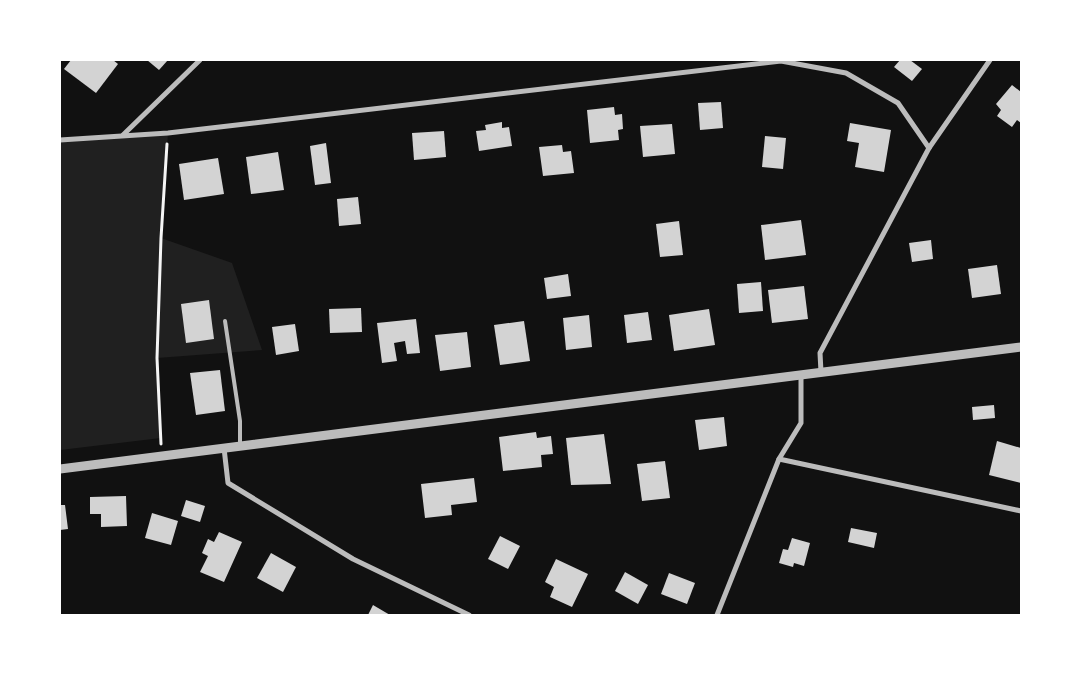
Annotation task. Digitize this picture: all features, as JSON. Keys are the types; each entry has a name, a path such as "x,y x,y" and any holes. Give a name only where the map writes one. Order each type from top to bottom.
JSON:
{"street":[{"path":"122,136 200,60"},
{"path":"821,372 820,353 929,148 990,60"},
{"path":"60,140 168,133 781,61 846,73 898,103 929,148"},
{"path":"60,469 1021,347"},
{"path":"716,615 779,459 801,423 801,374"},
{"path":"224,448 228,482 353,559 469,615"},
{"path":"779,459 1021,511"}],"lane":[{"path":"225,321 240,421 240,445"}],"path":[{"path":"162,455 157,358 161,238 168,133"}],"shaded area":[{"path":"168,133 161,238 232,263 262,350 157,358 161,438 60,450 60,140"}],"building":[{"path":"71,60 113,60 118,64 96,93 64,69"},
{"path":"147,60 168,60 159,70"},
{"path":"900,60 910,60 922,69 912,81 894,67"},
{"path":"1012,85 1021,92 1021,123 1017,120 1012,127 997,116 1001,110 996,104"},
{"path":"721,102 723,128 700,130 698,103"},
{"path":"614,107 615,115 622,114 623,129 618,130 619,140 590,143 587,110"},
{"path":"502,122 502,128 509,127 512,146 479,151 476,131 486,130 485,125"},
{"path":"850,123 891,130 884,172 855,167 859,143 847,141"},
{"path":"672,124 675,154 643,157 640,126"},
{"path":"444,131 446,157 414,160 412,133"},
{"path":"765,136 786,138 783,169 762,167"},
{"path":"326,143 331,183 315,185 310,146"},
{"path":"562,145 563,152 571,151 574,173 543,176 539,147"},
{"path":"278,152 284,190 251,194 246,157"},
{"path":"218,158 224,194 184,200 179,164"},
{"path":"358,197 361,224 339,226 337,199"},
{"path":"801,220 806,255 765,260 761,225"},
{"path":"679,221 683,255 660,257 656,224"},
{"path":"931,240 933,259 912,262 909,243"},
{"path":"997,265 1001,294 972,298 968,269"},
{"path":"568,274 571,296 547,299 544,278"},
{"path":"761,282 763,311 739,313 737,284"},
{"path":"804,286 808,319 772,323 768,290"},
{"path":"209,300 214,339 186,343 181,304"},
{"path":"361,308 362,332 330,333 329,309"},
{"path":"709,309 715,345 674,351 669,315"},
{"path":"648,312 652,340 627,343 624,315"},
{"path":"589,315 592,347 566,350 563,318"},
{"path":"416,319 420,353 407,354 405,341 394,343 397,361 382,363 377,323"},
{"path":"524,321 530,361 500,365 494,325"},
{"path":"295,324 299,351 276,355 272,327"},
{"path":"467,332 471,367 440,371 435,335"},
{"path":"220,370 225,411 196,415 190,373"},
{"path":"994,405 995,418 973,420 972,407"},
{"path":"724,417 727,446 699,450 695,420"},
{"path":"536,432 537,438 551,436 553,454 541,455 542,467 503,471 499,437"},
{"path":"604,434 611,484 571,485 566,438"},
{"path":"997,441 1021,448 1021,483 989,475"},
{"path":"665,461 670,498 642,501 637,464"},
{"path":"474,478 477,502 451,505 452,515 425,518 421,484"},
{"path":"126,496 127,526 101,527 101,514 90,514 90,497"},
{"path":"186,500 205,506 200,522 181,516"},
{"path":"60,505 65,505 68,529 60,530"},
{"path":"152,513 178,521 171,545 145,538"},
{"path":"851,528 877,533 874,548 848,542"},
{"path":"219,532 242,542 224,582 200,572 208,556 202,553 208,539 214,542"},
{"path":"500,536 520,546 508,569 488,559"},
{"path":"792,538 810,543 804,566 794,563 793,567 779,563 783,549 788,550"},
{"path":"271,553 296,567 283,592 257,578"},
{"path":"556,559 588,574 572,607 550,597 554,587 545,582"},
{"path":"625,572 648,585 638,604 615,591"},
{"path":"669,573 695,583 687,604 661,594"},
{"path":"373,605 390,615 368,615"}]}
